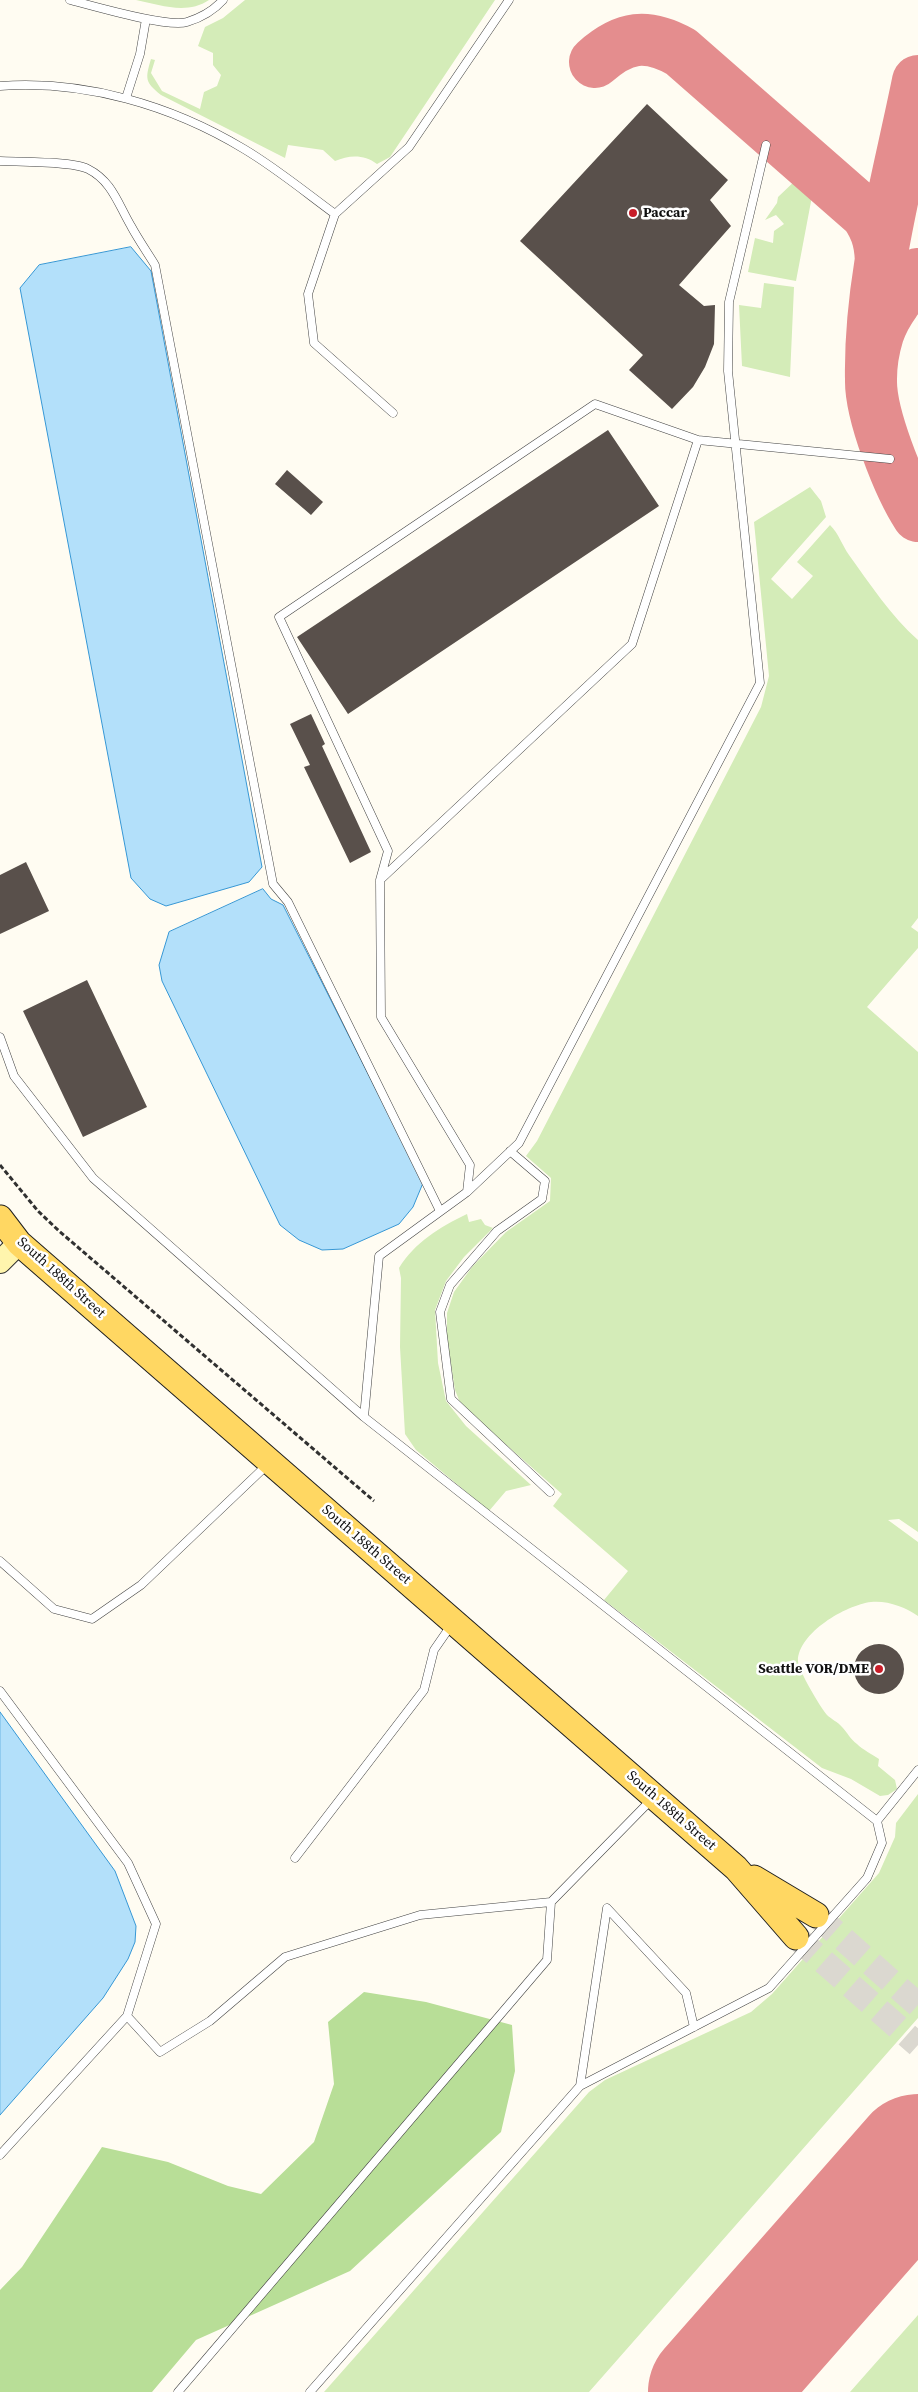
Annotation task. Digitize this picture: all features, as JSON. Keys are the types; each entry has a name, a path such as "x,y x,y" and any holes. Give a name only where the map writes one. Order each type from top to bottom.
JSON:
{"main road":[{"name":"South 188th Street","path":"0,1218 19,1243 736,1868 796,1937"},
{"name":"South 188th Street","path":"736,1868 816,1915"}],"street":[{"path":"0,1262 19,1243"}],"lane":[{"path":"70,0 146,19 186,23 216,8 223,0"},
{"path":"393,413 314,343 308,294 335,214 409,147 509,0"},
{"path":"126,98 140,54 146,19"},
{"path":"0,86 25,84 72,88 126,98 193,122 245,149 335,214"},
{"path":"364,1417 379,1256 467,1192 519,1143 760,683 728,371 729,302 766,145"},
{"path":"0,161 48,163 86,168 100,177 110,186 131,226 155,265 273,884 288,902 440,1211"},
{"path":"467,1192 470,1165 381,1017 380,880 388,851 279,617 596,404 698,440 736,442 890,459"},
{"path":"380,880 632,644 698,440"},
{"path":"0,1037 14,1076 93,1178 364,1417 877,1821 882,1843 867,1878 769,1988 580,2086 310,2392"},
{"path":"510,1151 545,1181 542,1199 497,1231 450,1285 440,1312 451,1399 550,1492"},
{"path":"0,1561 54,1609 92,1620 141,1585 270,1462"},
{"path":"295,1858 424,1690 434,1650 454,1622"},
{"path":"0,1691 128,1863 156,1924 127,2016 0,2155"},
{"path":"877,1821 918,1770"},
{"path":"127,2016 160,2052 210,2021 285,1957 420,1915 551,1902 654,1796"},
{"path":"178,2392 547,1960 551,1902"},
{"path":"580,2086 607,1908 686,1993 694,2028"}],"path":[{"path":"0,1164 38,1211 59,1231 374,1501"}],"green space":[{"path":"136,0 209,0 201,5 192,7 173,8"},
{"path":"245,0 495,0 390,157 377,164 367,158 356,156 335,161 323,150 288,145 285,158 161,95 152,87 147,76 151,59 155,60 151,73 162,91 200,109 204,92 217,86 221,75 213,65 213,53 198,46 205,27 223,18"},
{"path":"798,178 813,191 796,281 748,272 755,238 773,243 774,231 784,224 776,215 765,220 777,203 778,197"},
{"path":"764,283 794,287 790,377 742,366 739,305 761,308"},
{"path":"810,487 821,501 826,517 771,579 792,599 813,576 797,562 830,525 881,599 918,640 918,918 911,927 918,932 918,948 867,1007 918,1052 918,1532 899,1519 888,1520 918,1542 918,1616 902,1607 889,1603 871,1602 861,1604 825,1622 815,1631 806,1640 800,1651 798,1661 815,1697 827,1715 840,1725 862,1748 879,1759 878,1766 895,1780 897,1789 888,1795 880,1796 851,1779 822,1768 604,1600 628,1571 553,1506 562,1494 461,1405 455,1390 447,1339 447,1313 454,1292 472,1267 506,1232 550,1201 551,1178 526,1156 537,1141 761,707 769,676 754,522"},
{"path":"467,1214 469,1222 481,1219 485,1225 493,1228 464,1257 446,1281 435,1310 438,1363 446,1401 466,1426 531,1485 506,1491 489,1511 416,1450 405,1434 400,1347 401,1278 399,1268 420,1243 447,1224"},
{"path":"918,1794 918,2018 589,2392 324,2392 589,2092 605,2080 751,2012 772,1994 879,1873 895,1837 896,1823"},
{"path":"364,1992 426,2002 512,2025 515,2071 501,2132 350,2271 196,2340 152,2392 0,2392 0,2290 22,2267 102,2147 168,2162 228,2186 261,2194 314,2142 334,2084 328,2022"},
{"path":"918,2315 918,2392 850,2392"}],"water":[{"path":"131,247 151,271 262,867 249,882 166,906 150,899 131,878 20,288 39,265"},
{"path":"263,889 271,899 283,905 423,1183 413,1207 399,1224 343,1249 322,1250 299,1240 280,1225 162,981 159,965 169,932"},
{"path":"0,1712 115,1871 136,1926 135,1942 128,1959 103,1998 0,2115"}],"building":[{"name":"Paccar","path":"647,104 728,180 710,200 731,226 679,285 704,306 715,305 714,344 705,367 693,387 672,409 629,370 643,355 520,241"},
{"path":"608,430 659,506 348,714 297,637"},
{"path":"287,470 323,502 311,515 275,484"},
{"path":"311,714 325,744 322,746 371,852 350,863 304,767 310,765 290,724"},
{"path":"26,862 49,911 0,934 0,875"},
{"path":"87,980 147,1107 83,1137 23,1011"},
{"name":"Seattle VOR/DME","path":"879,1644 889,1646 897,1651 902,1659 904,1669 902,1679 897,1687 889,1692 879,1694 869,1692 861,1687 856,1679 854,1669 856,1659 861,1651 869,1646"}],"taxiway":[{"path":"595,62 616,47 636,40 657,42 681,52 866,214 878,239 881,267"},
{"path":"871,380 872,342 880,267 886,230 918,81"},
{"path":"918,274 895,302 881,325 874,351 871,379 872,394 880,430 902,487 918,516"}],"runway":[{"path":"714,2392 918,2160"}],"tunnel":[{"path":"816,1915 918,2005"},
{"path":"796,1937 918,2045"}],"place":[{"name":"Paccar","path":"633,213"},
{"name":"Seattle VOR/DME","path":"879,1669"}]}
